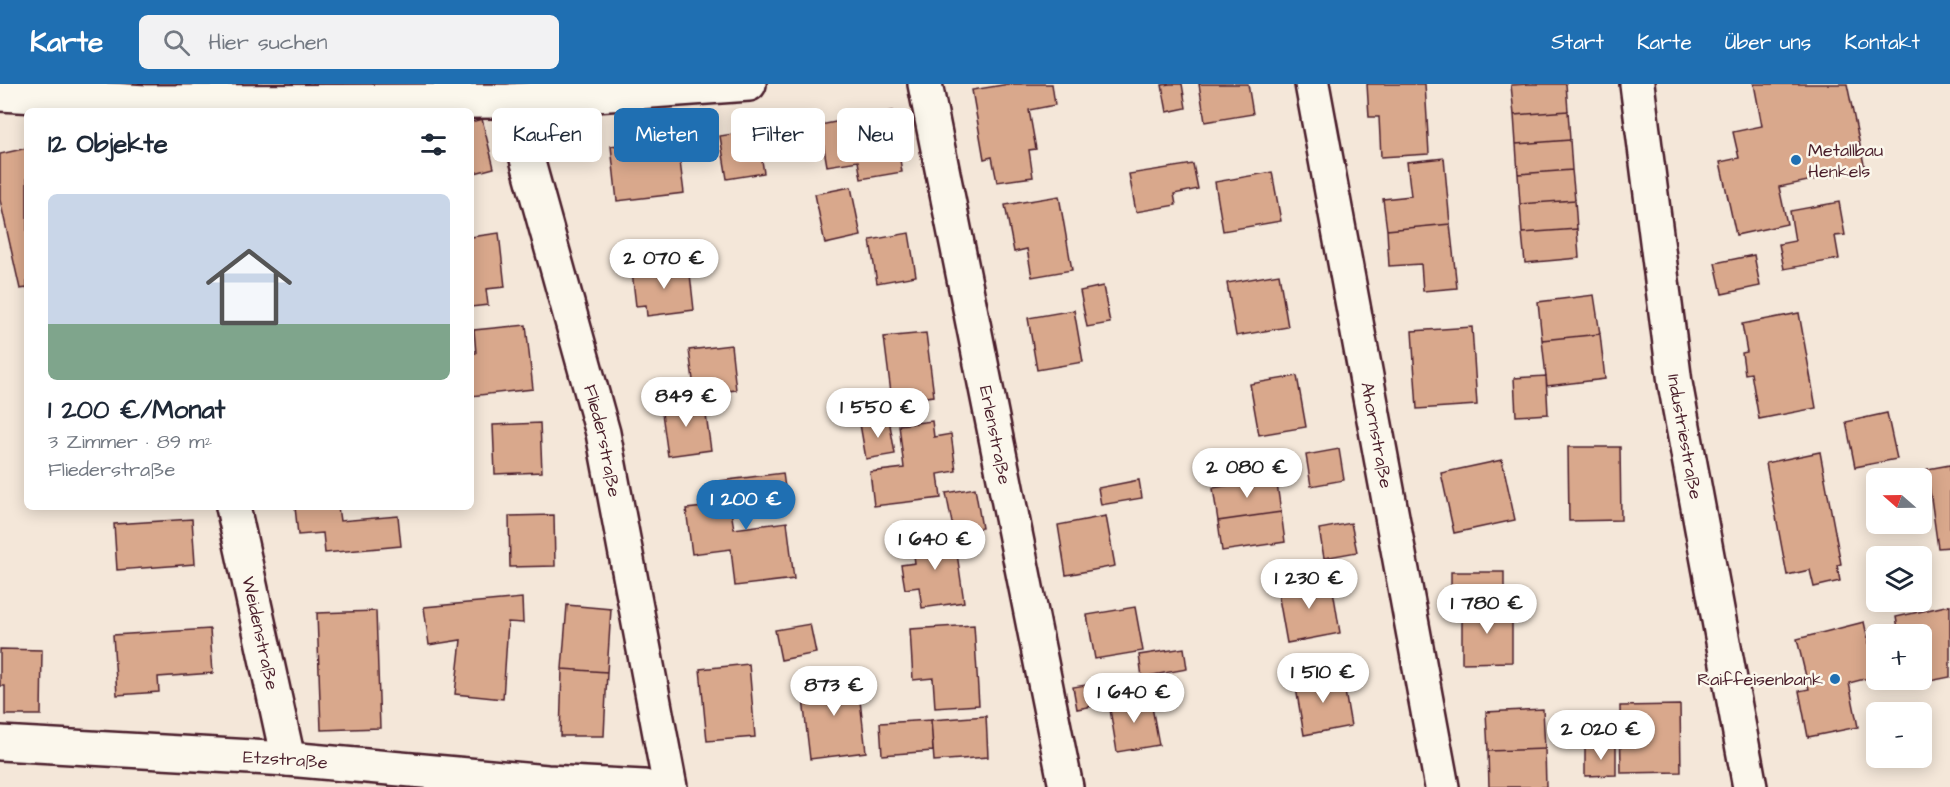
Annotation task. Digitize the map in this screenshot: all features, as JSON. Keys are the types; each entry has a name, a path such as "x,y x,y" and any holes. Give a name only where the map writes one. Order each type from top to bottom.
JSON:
{"street":[{"path":"0,94 147,106 511,101 749,84"},
{"name":"Erlenstraße","path":"925,84 1066,787"},
{"name":"Ahornstraße","path":"1312,84 1442,787"},
{"name":"Industriestraße","path":"1637,84 1675,383 1750,787"},
{"name":"Fliederstraße","path":"511,101 603,433 670,787"},
{"name":"Weidenstraße","path":"234,510 288,759"},
{"name":"Etzstraße","path":"0,743 288,759 548,785 644,787"}],"building":[{"path":"1009,84 1052,84 1055,105 1029,110 1036,149 1029,150 1033,177 997,182 992,157 984,159 972,90"},
{"path":"1182,84 1186,108 1167,112 1162,85"},
{"path":"1199,84 1248,84 1253,114 1205,122"},
{"path":"1367,84 1425,84 1429,154 1381,157 1379,117 1369,117"},
{"path":"1566,84 1568,111 1514,115 1511,85"},
{"name":"Metallbau Henkels","path":"1754,84 1847,84 1865,169 1779,187 1787,224 1736,235 1720,162 1739,158 1733,132 1762,126"},
{"path":"1568,111 1570,140 1516,144 1514,115"},
{"path":"482,119 494,168 474,173 474,121"},
{"path":"837,122 837,162 852,162 827,166 825,124"},
{"path":"731,134 731,162 762,162 764,173 727,179 720,136"},
{"path":"1570,140 1572,170 1518,174 1516,144"},
{"path":"611,146 614,146 614,162 680,162 684,193 617,201"},
{"path":"24,149 24,288 20,289 0,200 0,154"},
{"path":"1444,158 1450,224 1387,230 1383,199 1411,196 1407,162"},
{"path":"858,162 900,162 902,172 861,179"},
{"path":"1193,164 1198,189 1174,194 1176,205 1136,212 1129,174"},
{"path":"1572,170 1575,200 1520,204 1518,174"},
{"path":"1272,172 1281,221 1223,231 1215,182"},
{"path":"851,187 861,236 825,244 815,194"},
{"path":"1059,196 1072,270 1032,277 1027,249 1014,252 1005,205"},
{"path":"1575,200 1577,229 1522,233 1520,204"},
{"path":"1839,202 1845,235 1835,236 1839,259 1784,269 1779,244 1795,241 1790,211"},
{"path":"1450,224 1457,288 1423,291 1421,264 1389,266 1387,230"},
{"path":"1577,229 1579,258 1525,263 1522,233"},
{"path":"499,233 505,287 486,289 488,305 474,307 474,237"},
{"path":"909,233 916,276 877,283 870,240"},
{"path":"1754,255 1760,286 1722,294 1715,263"},
{"path":"689,265 694,310 647,316 646,305 636,306 632,272"},
{"path":"1279,274 1288,327 1236,336 1227,283"},
{"path":"1103,286 1110,323 1087,327 1080,291"},
{"path":"1594,295 1600,334 1542,340 1538,302"},
{"path":"1074,310 1083,362 1037,370 1028,318"},
{"path":"1799,313 1816,408 1759,419 1751,373 1745,374 1742,353 1747,352 1742,324"},
{"path":"526,325 533,389 474,396 474,353 476,353 474,330"},
{"path":"1472,327 1477,405 1417,409 1412,331"},
{"path":"926,333 934,396 892,401 884,337"},
{"path":"1600,334 1605,379 1547,386 1542,340"},
{"path":"731,345 736,390 695,395 689,350"},
{"path":"1297,376 1306,427 1259,435 1250,384"},
{"path":"1546,376 1548,414 1516,416 1514,378"},
{"path":"704,401 711,450 668,456 661,406"},
{"path":"1887,413 1897,459 1855,467 1846,422"},
{"path":"889,419 895,454 866,459 860,424"},
{"path":"932,421 934,437 951,434 956,471 938,474 941,498 874,506 870,472 904,468 899,425"},
{"path":"540,423 542,472 495,474 493,425"},
{"path":"1568,447 1620,447 1621,520 1569,521"},
{"path":"1339,449 1344,480 1311,486 1306,455"},
{"path":"1820,452 1841,564 1837,565 1840,581 1814,587 1810,570 1787,575 1766,463"},
{"path":"1502,460 1515,520 1454,533 1441,473"},
{"path":"1950,465 1950,547 1938,548 1932,505 1932,468"},
{"path":"783,473 787,503 731,511 734,529 787,522 794,579 735,586 731,549 692,554 686,509 723,505 720,481"},
{"path":"1276,477 1281,512 1218,521 1213,488"},
{"path":"1139,480 1142,498 1101,505 1098,488"},
{"path":"975,488 982,528 954,533 946,493"},
{"path":"295,510 338,510 340,521 398,516 401,546 325,553 323,533 298,535"},
{"path":"1281,512 1285,542 1222,551 1218,521"},
{"path":"554,515 555,566 510,567 509,516"},
{"path":"1106,516 1115,566 1066,575 1058,525"},
{"path":"192,519 195,564 117,570 114,524"},
{"path":"1351,523 1357,552 1324,558 1319,529"},
{"path":"954,533 964,602 922,608 919,587 905,589 901,565 915,563 912,540"},
{"path":"1451,572 1504,572 1504,607 1451,607"},
{"path":"1331,578 1340,633 1287,643 1277,587"},
{"path":"522,598 523,623 508,622 503,699 455,694 461,640 429,645 424,607"},
{"path":"567,605 611,609 607,672 562,669"},
{"path":"1950,605 1950,677 1932,681 1932,624 1897,624 1896,617 1918,612 1932,612 1932,609"},
{"path":"1135,607 1143,651 1095,659 1087,615"},
{"path":"1512,607 1512,662 1462,663 1462,608"},
{"path":"376,611 380,728 321,730 317,613"},
{"name":"Raiffeisenbank","path":"1864,622 1866,679 1849,683 1858,727 1808,737 1799,691 1809,689 1797,639"},
{"path":"810,624 816,653 781,660 775,630"},
{"path":"974,625 979,705 935,708 933,678 913,680 910,629"},
{"path":"210,629 213,673 158,677 159,692 117,695 113,635"},
{"path":"1184,648 1187,669 1142,677 1139,655"},
{"path":"0,649 42,650 41,715 5,715 5,686 0,686"},
{"path":"749,664 755,737 707,741 700,669"},
{"path":"562,669 607,672 604,736 560,736"},
{"path":"1342,674 1351,726 1304,735 1295,682"},
{"path":"857,675 866,752 810,759 801,682"},
{"path":"1105,682 1109,703 1077,709 1073,687"},
{"path":"1150,696 1159,745 1117,752 1109,703"},
{"path":"1680,705 1681,772 1621,773 1620,706"},
{"path":"1543,709 1545,749 1488,751 1486,712"},
{"path":"986,716 988,757 934,761 931,720"},
{"path":"931,720 933,751 882,755 880,723"},
{"path":"1616,746 1616,775 1585,776 1585,747"},
{"path":"1545,749 1546,787 1489,787 1488,751"}],"place":[{"name":"Metallbau Henkels","path":"1796,160"},
{"name":"Raiffeisenbank","path":"1835,679"}]}
